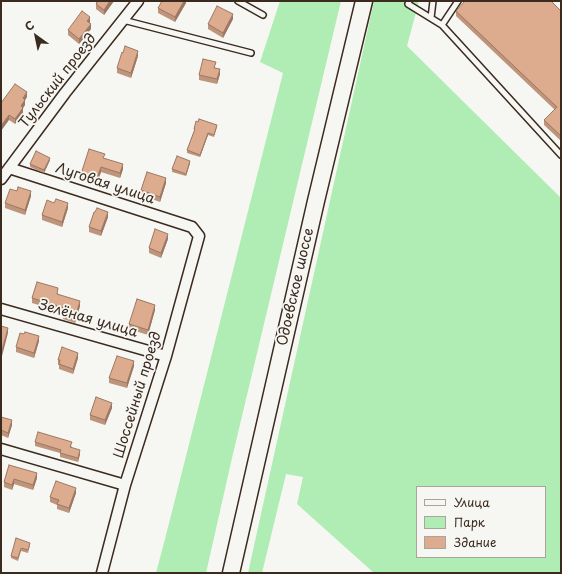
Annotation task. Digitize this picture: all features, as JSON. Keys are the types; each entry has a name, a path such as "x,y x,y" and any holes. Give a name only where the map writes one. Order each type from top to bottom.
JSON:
{"main road":[{"name":"Одоевское шоссе","path":"231,573 314,209 364,1"}],"street":[{"name":"Тульский проезд","path":"1,179 65,93 138,1"},
{"name":"Луговая улица","path":"9,168 192,227"},
{"name":"Шоссейный проезд","path":"102,573 125,485 166,356 199,236 192,227"},
{"name":"Зелёная улица","path":"1,309 166,356"},
{"path":"1,449 125,485"}],"lane":[{"path":"238,1 263,15"},
{"path":"409,1 408,4 442,25 561,155"},
{"path":"431,18 433,1"},
{"path":"442,25 458,1"},
{"path":"123,20 252,54"}],"green space":[{"path":"280,1 341,1 206,573 156,573 283,73 260,62"},
{"path":"374,1 419,1 407,46 561,198 561,573 374,573 297,504 303,477 286,474 262,573 248,573"}],"building":[{"path":"98,1 110,1 104,10 96,4"},
{"path":"162,1 184,1 175,17 158,8"},
{"path":"465,1 551,1 561,11 561,136 544,120 557,107 456,11"},
{"path":"217,6 233,14 223,33 208,24"},
{"path":"82,11 90,17 87,21 91,24 79,39 68,30"},
{"path":"125,46 138,51 131,73 117,68"},
{"path":"203,59 216,62 214,68 220,69 217,79 199,75"},
{"path":"15,84 27,92 23,98 25,100 21,106 23,108 15,119 9,115 1,126 1,103"},
{"path":"199,119 217,125 214,135 208,133 200,155 187,150 195,129 196,121 198,122"},
{"path":"89,149 105,154 103,158 123,164 120,173 101,167 97,178 81,174"},
{"path":"36,151 50,158 44,170 30,164"},
{"path":"177,156 190,161 186,174 172,169"},
{"path":"147,172 166,178 160,197 141,190"},
{"path":"18,187 31,191 25,210 5,203 10,189 17,191"},
{"path":"56,199 68,203 62,222 42,215 47,200 54,203"},
{"path":"97,208 108,212 101,231 89,227 94,212"},
{"path":"155,229 168,234 161,253 149,248"},
{"path":"37,282 58,288 57,294 80,301 75,318 63,314 65,308 32,298"},
{"path":"137,299 155,305 148,330 129,324"},
{"path":"1,326 8,328 2,350 1,350"},
{"path":"25,332 39,336 34,353 16,347 20,333 24,334"},
{"path":"62,347 78,353 73,369 59,364 60,360 58,360"},
{"path":"117,356 134,361 127,383 109,378"},
{"path":"96,397 112,403 105,420 90,415"},
{"path":"1,417 12,420 8,433 1,430"},
{"path":"38,432 72,442 70,447 80,450 78,458 60,453 61,450 35,442"},
{"path":"9,465 37,473 33,485 14,479 12,485 4,482"},
{"path":"56,481 76,488 69,508 57,504 59,500 50,497"},
{"path":"16,538 30,543 28,550 21,548 18,558 11,556"}]}
